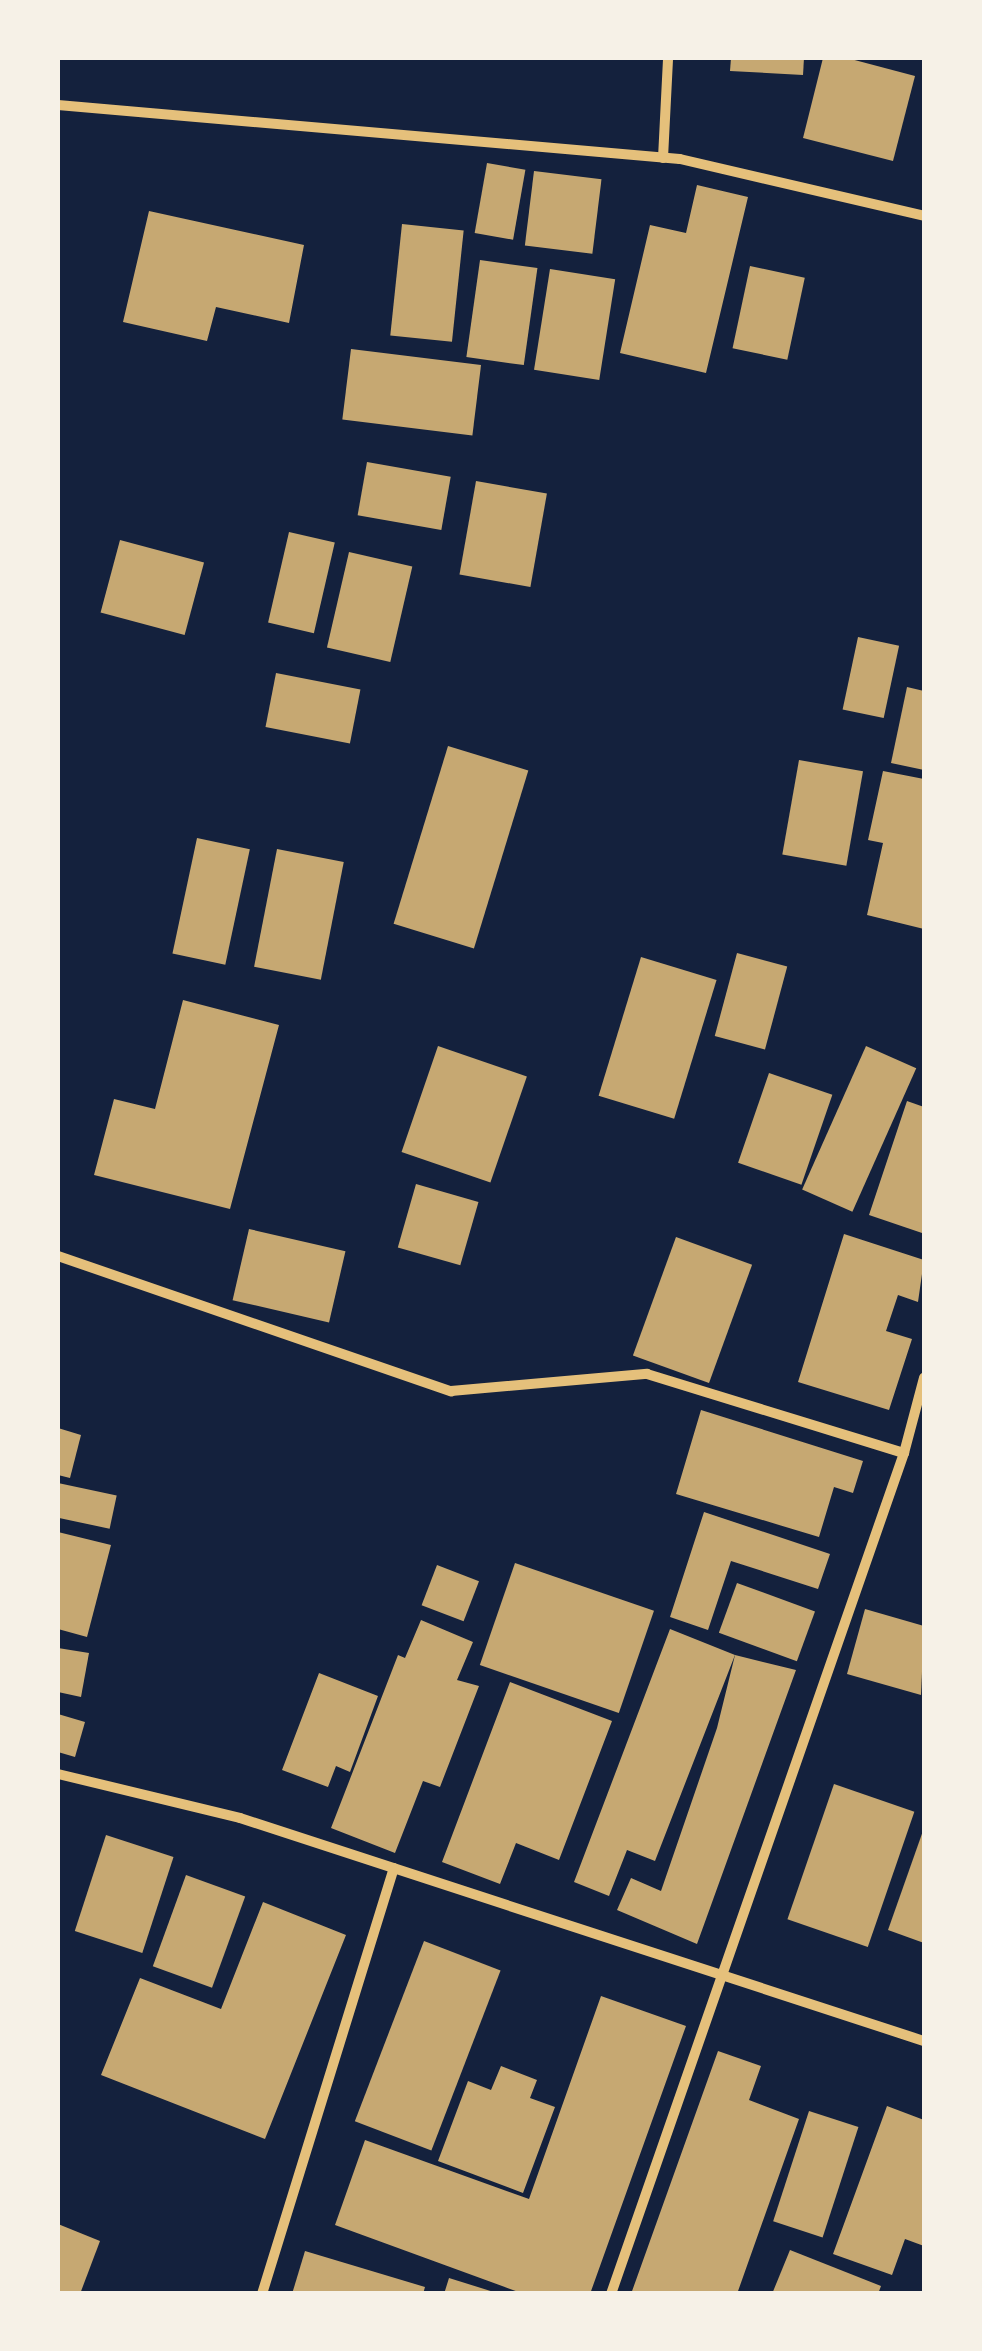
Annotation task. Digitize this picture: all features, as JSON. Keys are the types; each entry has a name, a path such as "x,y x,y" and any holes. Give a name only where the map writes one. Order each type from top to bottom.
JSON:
{"street":[{"path":"663,158 668,58"},
{"path":"58,105 663,158 924,216"},
{"path":"58,1256 451,1392 647,1374 904,1452"},
{"path":"612,2294 904,1452 924,1378"},
{"path":"58,1774 240,1818 924,2041"},
{"path":"262,2294 394,1868"}],"building":[{"path":"731,58 804,58 803,75 730,71"},
{"path":"823,58 847,58 915,76 893,161 803,138"},
{"path":"487,163 525,170 513,240 475,233"},
{"path":"534,171 601,179 592,254 525,245"},
{"path":"697,185 748,197 706,373 620,353 650,225 686,233"},
{"path":"149,211 304,245 289,323 216,307 207,341 123,322"},
{"path":"402,224 464,230 452,342 390,335"},
{"path":"480,260 537,268 524,365 466,357"},
{"path":"750,266 805,278 787,360 733,348"},
{"path":"550,269 615,279 599,380 534,370"},
{"path":"351,349 481,365 472,435 342,419"},
{"path":"367,462 451,477 441,530 358,515"},
{"path":"476,481 547,494 530,587 460,575"},
{"path":"289,532 335,543 314,633 268,623"},
{"path":"120,540 204,563 185,635 101,612"},
{"path":"349,552 412,567 390,662 327,647"},
{"path":"858,637 899,646 884,718 843,709"},
{"path":"276,673 360,689 350,743 266,727"},
{"path":"907,687 924,691 924,770 891,763"},
{"path":"448,746 528,771 474,948 394,924"},
{"path":"799,760 863,771 846,866 782,855"},
{"path":"883,771 924,779 924,929 867,915 883,843 868,840"},
{"path":"197,838 250,849 225,965 172,953"},
{"path":"277,849 344,862 321,980 254,967"},
{"path":"737,953 787,966 765,1050 715,1036"},
{"path":"641,957 717,980 674,1119 599,1096"},
{"path":"183,1000 279,1025 230,1209 94,1175 114,1099 155,1109"},
{"path":"438,1046 527,1077 490,1183 402,1152"},
{"path":"866,1046 916,1068 852,1212 802,1189"},
{"path":"769,1073 832,1095 801,1185 738,1163"},
{"path":"907,1101 924,1107 922,1233 869,1215"},
{"path":"416,1184 478,1202 460,1265 398,1247"},
{"path":"249,1229 345,1251 329,1322 233,1300"},
{"path":"844,1234 924,1260 918,1302 898,1295 886,1331 912,1339 889,1410 798,1382"},
{"path":"676,1237 752,1265 709,1383 633,1355"},
{"path":"701,1410 863,1461 853,1493 834,1487 819,1537 676,1494"},
{"path":"58,1428 81,1435 70,1478 58,1475"},
{"path":"58,1483 117,1495 110,1529 58,1518"},
{"path":"704,1512 830,1554 818,1589 731,1561 708,1630 670,1617"},
{"path":"58,1532 111,1545 87,1637 58,1629"},
{"path":"515,1563 654,1611 619,1713 480,1665"},
{"path":"437,1565 479,1581 464,1621 422,1605"},
{"path":"737,1583 815,1611 797,1661 719,1633"},
{"path":"865,1609 924,1626 921,1695 847,1674"},
{"path":"421,1620 473,1642 457,1680 479,1686 440,1787 423,1781 395,1853 331,1828 398,1655 405,1658"},
{"path":"670,1629 735,1655 655,1861 627,1850 609,1896 574,1882"},
{"path":"58,1648 89,1653 81,1697 58,1692"},
{"path":"735,1655 796,1670 697,1944 617,1910 631,1878 661,1891 717,1728"},
{"path":"319,1673 378,1696 350,1772 336,1766 328,1787 282,1770"},
{"path":"510,1682 612,1721 559,1860 516,1843 500,1884 442,1862"},
{"path":"58,1714 85,1722 75,1757 58,1752"},
{"path":"834,1784 914,1812 868,1947 787,1919"},
{"path":"924,1828 924,1943 888,1930"},
{"path":"106,1835 174,1857 142,1953 75,1931"},
{"path":"186,1875 245,1897 212,1988 153,1966"},
{"path":"263,1902 346,1935 265,2139 101,2075 140,1978 221,2009"},
{"path":"424,1941 501,1970 431,2151 355,2121"},
{"path":"601,1996 686,2026 590,2294 524,2294 335,2225 365,2140 529,2199"},
{"path":"718,2051 761,2066 749,2100 799,2119 737,2294 631,2294"},
{"path":"501,2066 537,2080 530,2098 555,2107 523,2193 438,2161 468,2081 491,2090"},
{"path":"887,2106 924,2120 924,2246 905,2239 892,2275 833,2254"},
{"path":"809,2111 858,2127 823,2237 773,2221"},
{"path":"58,2224 100,2241 80,2294 58,2294"},
{"path":"790,2250 881,2286 878,2294 772,2294"},
{"path":"305,2251 425,2287 423,2294 292,2294"},
{"path":"449,2278 497,2293 497,2294 444,2294"}]}
